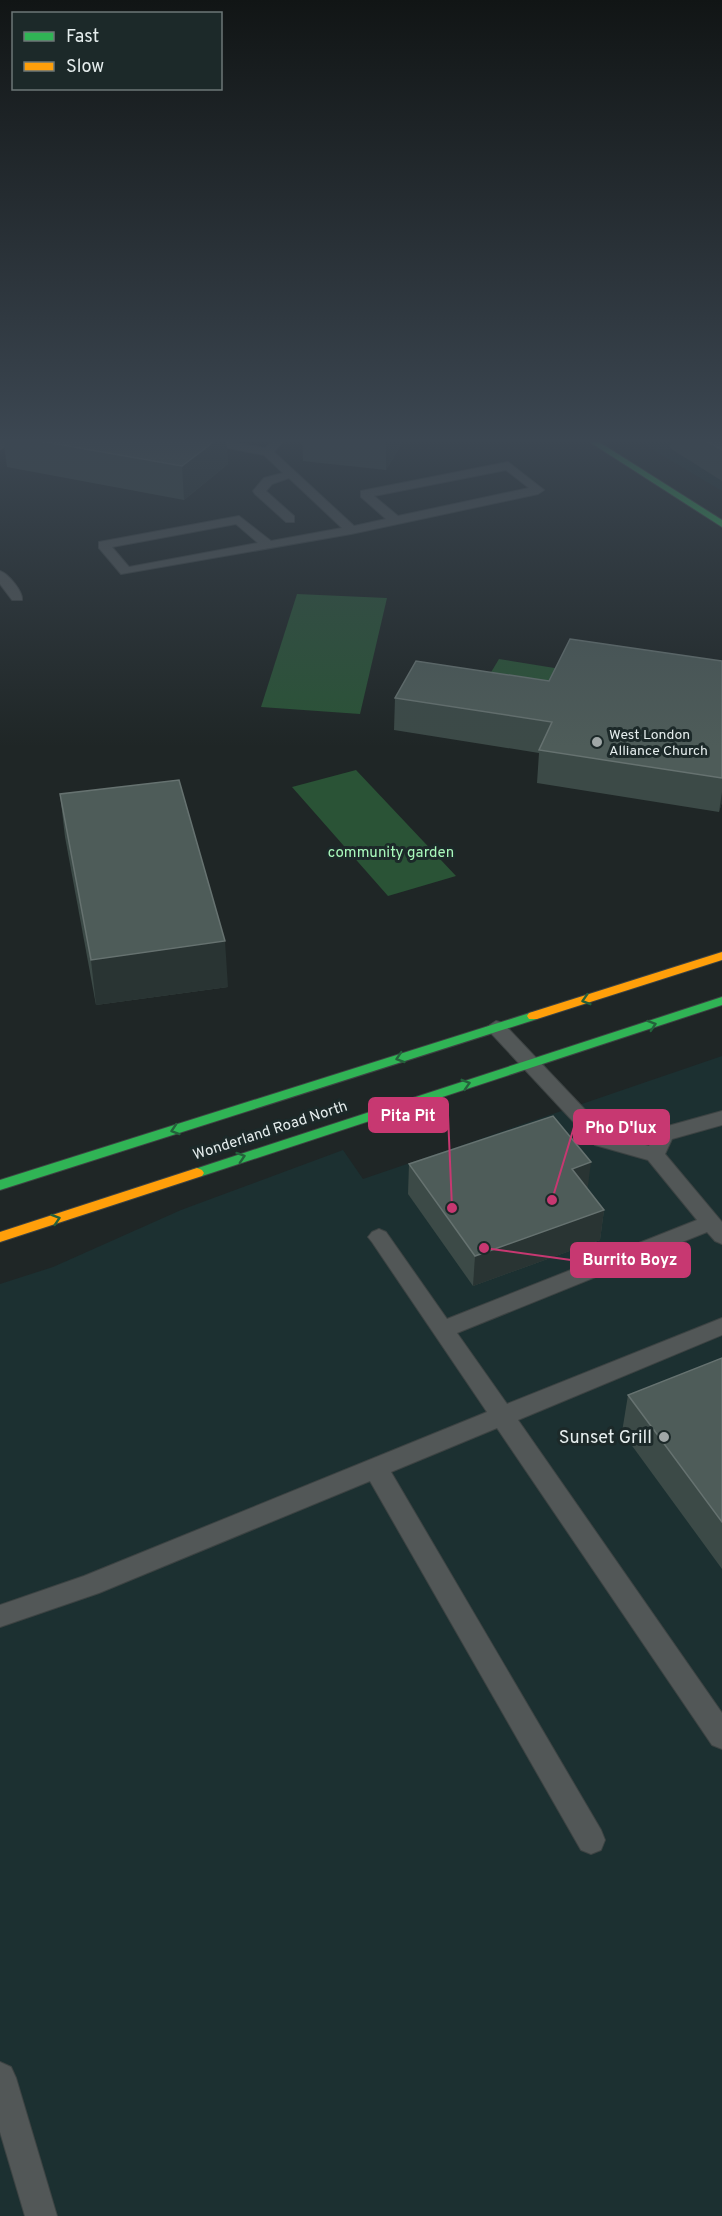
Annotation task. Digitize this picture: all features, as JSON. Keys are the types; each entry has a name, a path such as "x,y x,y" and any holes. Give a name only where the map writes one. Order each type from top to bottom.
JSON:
{"main road":[{"name":"Wonderland Road North","path":"0,1185 722,956"},
{"name":"Wonderland Road North","path":"0,1237 722,1001"}],"lane":[{"path":"128,540 103,545 126,572 293,540"},
{"path":"263,540 268,545"},
{"path":"0,575 17,597"},
{"path":"442,1330 715,1229 655,1155 602,1140 496,1027"},
{"path":"655,1155 664,1134 722,1118"},
{"path":"379,1237 722,1736"},
{"path":"0,1616 90,1585 500,1414 722,1326"},
{"path":"375,1467 591,1840"},
{"path":"0,2078 41,2216"}],"shaded area":[{"path":"722,1056 722,2216 0,2216 0,1284 53,1267 181,1210 343,1150 363,1179"}],"green space":[{"path":"297,594 387,598 360,714 261,707"},
{"path":"499,659 567,670 555,696 484,684"},
{"name":"community garden","path":"356,770 456,876 388,896 292,787"}],"building":[{"path":"570,639 722,661 722,778 539,750 552,722 395,698 416,661 549,681"},
{"path":"179,780 225,941 91,960 60,794"},
{"path":"553,1116 591,1162 572,1169 604,1210 475,1256 409,1164"},
{"path":"722,1358 722,1522 628,1395"}],"traffic: fast":[{"path":"197,1173 722,1001"},
{"path":"0,1185 533,1016"}],"traffic: slow":[{"path":"533,1016 722,956"},
{"path":"0,1237 197,1173"}],"place":[{"name":"West London Alliance Church","path":"597,742"},
{"name":"Pho D'lux","path":"552,1200"},
{"name":"Pita Pit","path":"452,1208"},
{"name":"Burrito Boyz","path":"484,1248"},
{"name":"Sunset Grill","path":"664,1437"}]}
